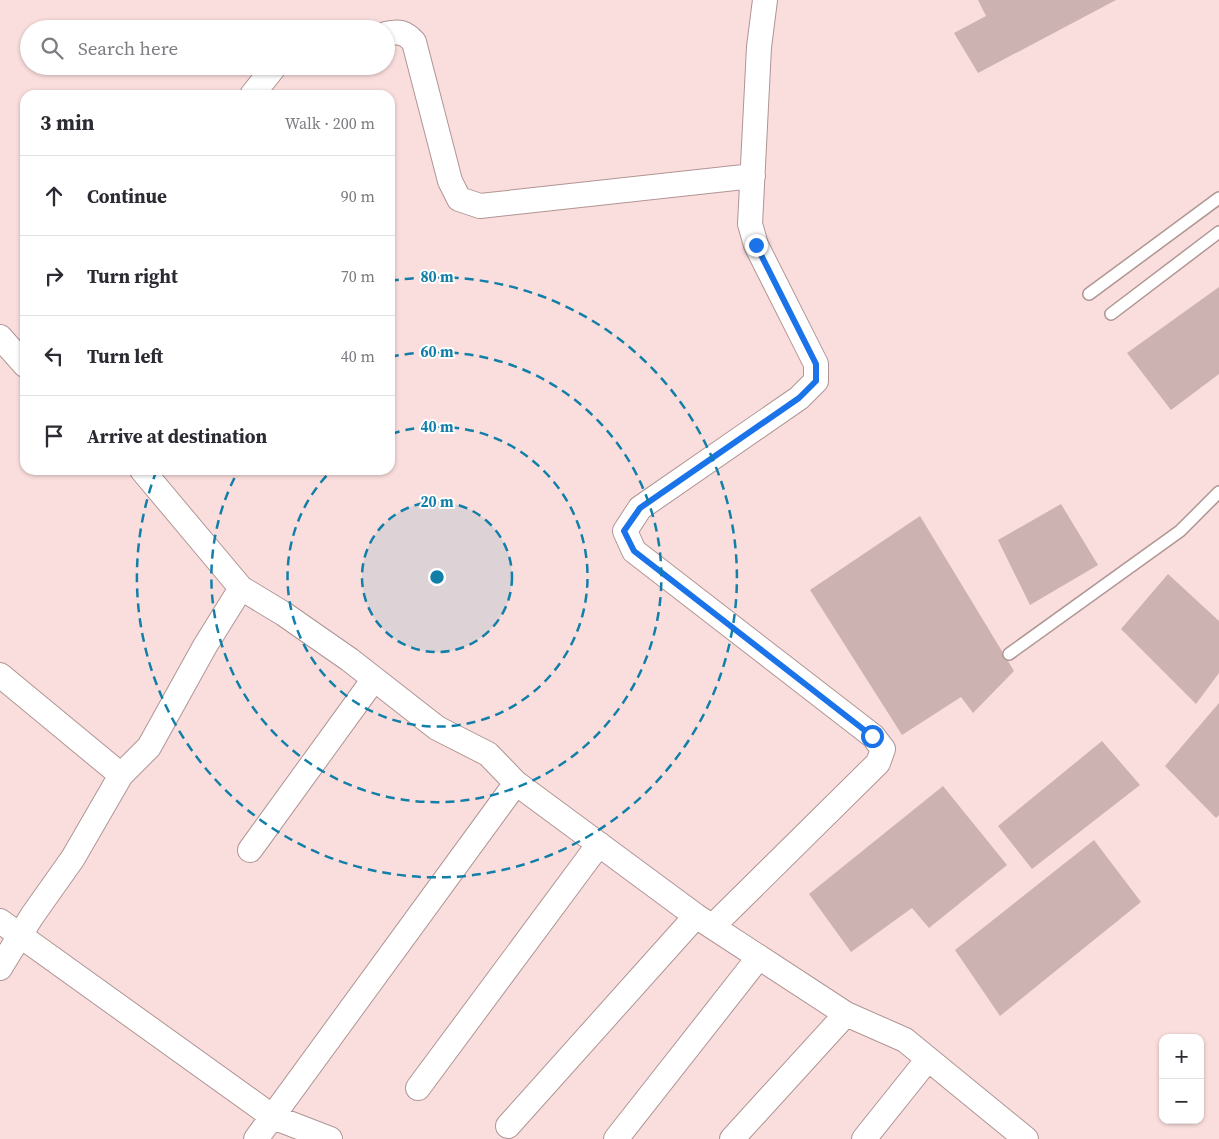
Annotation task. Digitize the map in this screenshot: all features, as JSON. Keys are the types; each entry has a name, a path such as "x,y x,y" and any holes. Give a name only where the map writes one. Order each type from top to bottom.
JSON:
{"street":[{"path":"508,1126 705,921 878,763 883,750 872,736 634,551 624,531 640,508 799,398 816,381 816,364 754,238 750,224 759,47 765,0"},
{"path":"395,32 407,34 414,42 450,181 459,199 480,206 753,176"},
{"path":"256,90 268,75"},
{"path":"0,337 20,359"},
{"path":"146,475 241,588 284,614 374,679 437,728 488,754 516,783 705,921 846,1014 905,1040 1011,1134"},
{"path":"0,968 74,858 121,775 149,747 205,646 241,588"},
{"path":"0,675 121,775"},
{"path":"250,850 374,679"},
{"path":"256,1139 516,783"},
{"path":"418,1088 599,844"},
{"path":"0,921 273,1117 330,1139"},
{"path":"616,1139 760,957"},
{"path":"732,1139 846,1014"},
{"path":"864,1139 928,1059"}],"lane":[{"path":"1089,294 1219,198"},
{"path":"1111,314 1219,232"},
{"path":"1009,654 1180,531 1219,492"}],"building":[{"path":"978,0 1116,0 978,73 954,33 986,16"},
{"path":"1219,287 1219,374 1171,410 1127,353"},
{"path":"1061,504 1098,565 1030,605 998,540"},
{"path":"920,516 1014,671 973,713 961,697 902,735 810,590"},
{"path":"1168,574 1219,621 1219,673 1196,704 1121,629"},
{"path":"1219,703 1219,815 1216,818 1165,766"},
{"path":"1102,741 1140,785 1032,869 998,826"},
{"path":"943,786 1007,865 929,928 912,908 851,952 809,894"},
{"path":"1094,840 1141,902 1000,1016 955,950"}],"route":[{"path":"756,245 816,364 816,381 799,398 640,508 624,531 634,551 872,736"}]}
